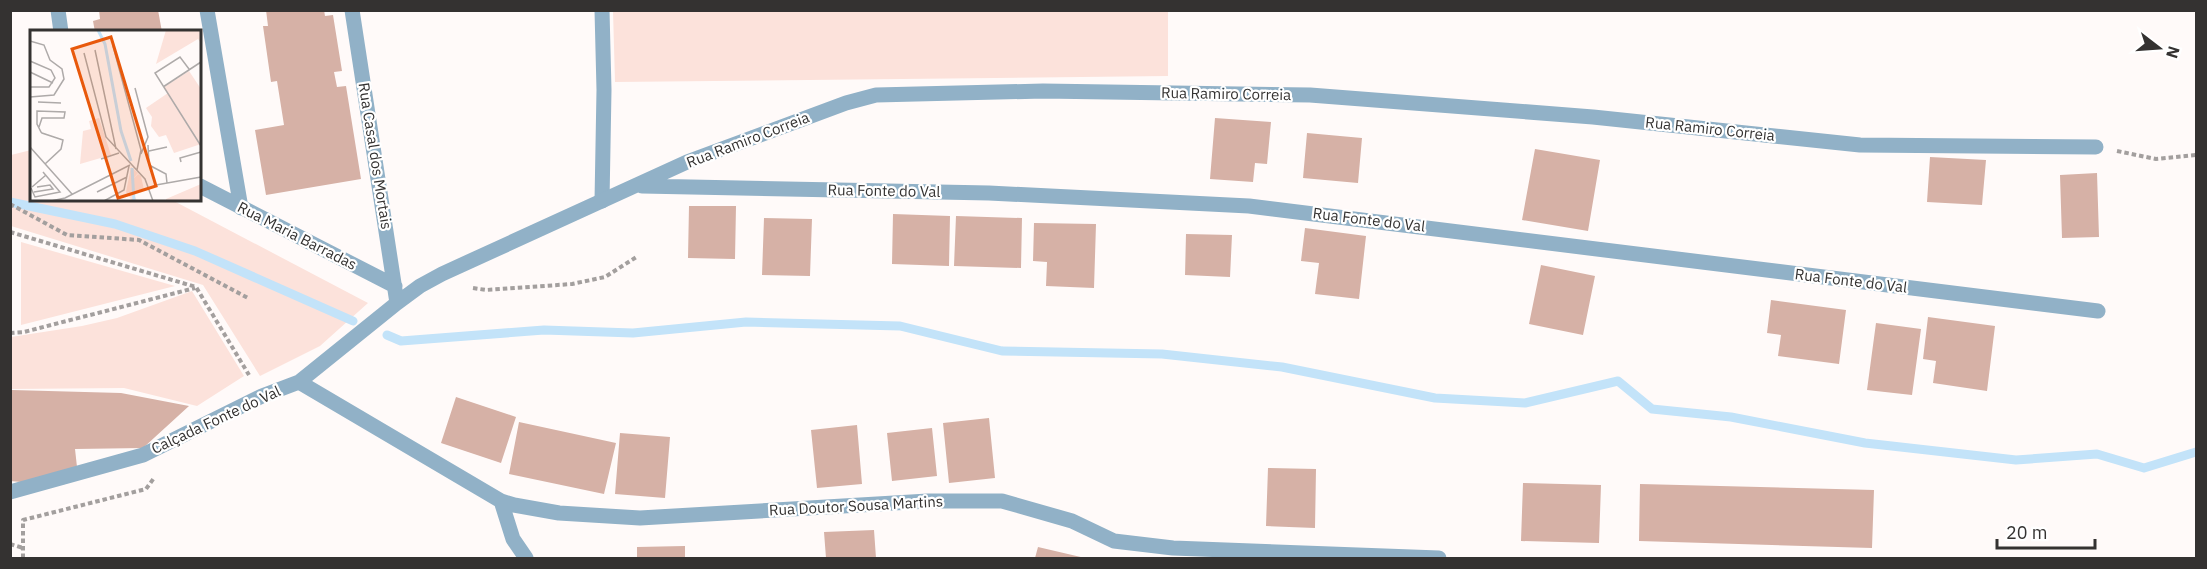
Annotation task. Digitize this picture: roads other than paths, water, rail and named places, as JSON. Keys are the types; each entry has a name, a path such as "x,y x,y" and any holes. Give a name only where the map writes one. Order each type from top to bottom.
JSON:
{"street":[{"path":"58,10 61,30"},
{"path":"207,10 241,208"},
{"name":"Rua Casal dos Mortais","path":"352,10 397,303"},
{"path":"602,10 604,90 602,201"},
{"name":"Rua Ramiro Correia","path":"397,303 420,286 442,274 687,162 846,103 876,95 1043,91 1310,95 1593,117 1860,145 2096,147"},
{"name":"Rua Fonte do Val","path":"636,186 989,193 1249,206 2098,312"},
{"name":"Rua Maria Barradas","path":"201,187 395,286"},
{"name":"Calçada Fonte do Val","path":"10,492 143,455 262,396 299,382 397,303"},
{"name":"Rua Doutor Sousa Martins","path":"299,382 501,501 559,513 640,518 928,501 1002,501 1072,521 1114,541 1196,549 1439,558"},
{"path":"501,501 513,539 526,558"}],"waterway":[{"path":"10,202 115,224 195,251 353,321"},
{"path":"387,335 401,341 544,330 633,333 746,322 900,326 1002,351 1162,354 1282,367 1435,398 1525,403 1618,381 1652,409 1731,417 1865,443 2016,460 2097,454 2144,468 2196,452"}]}
